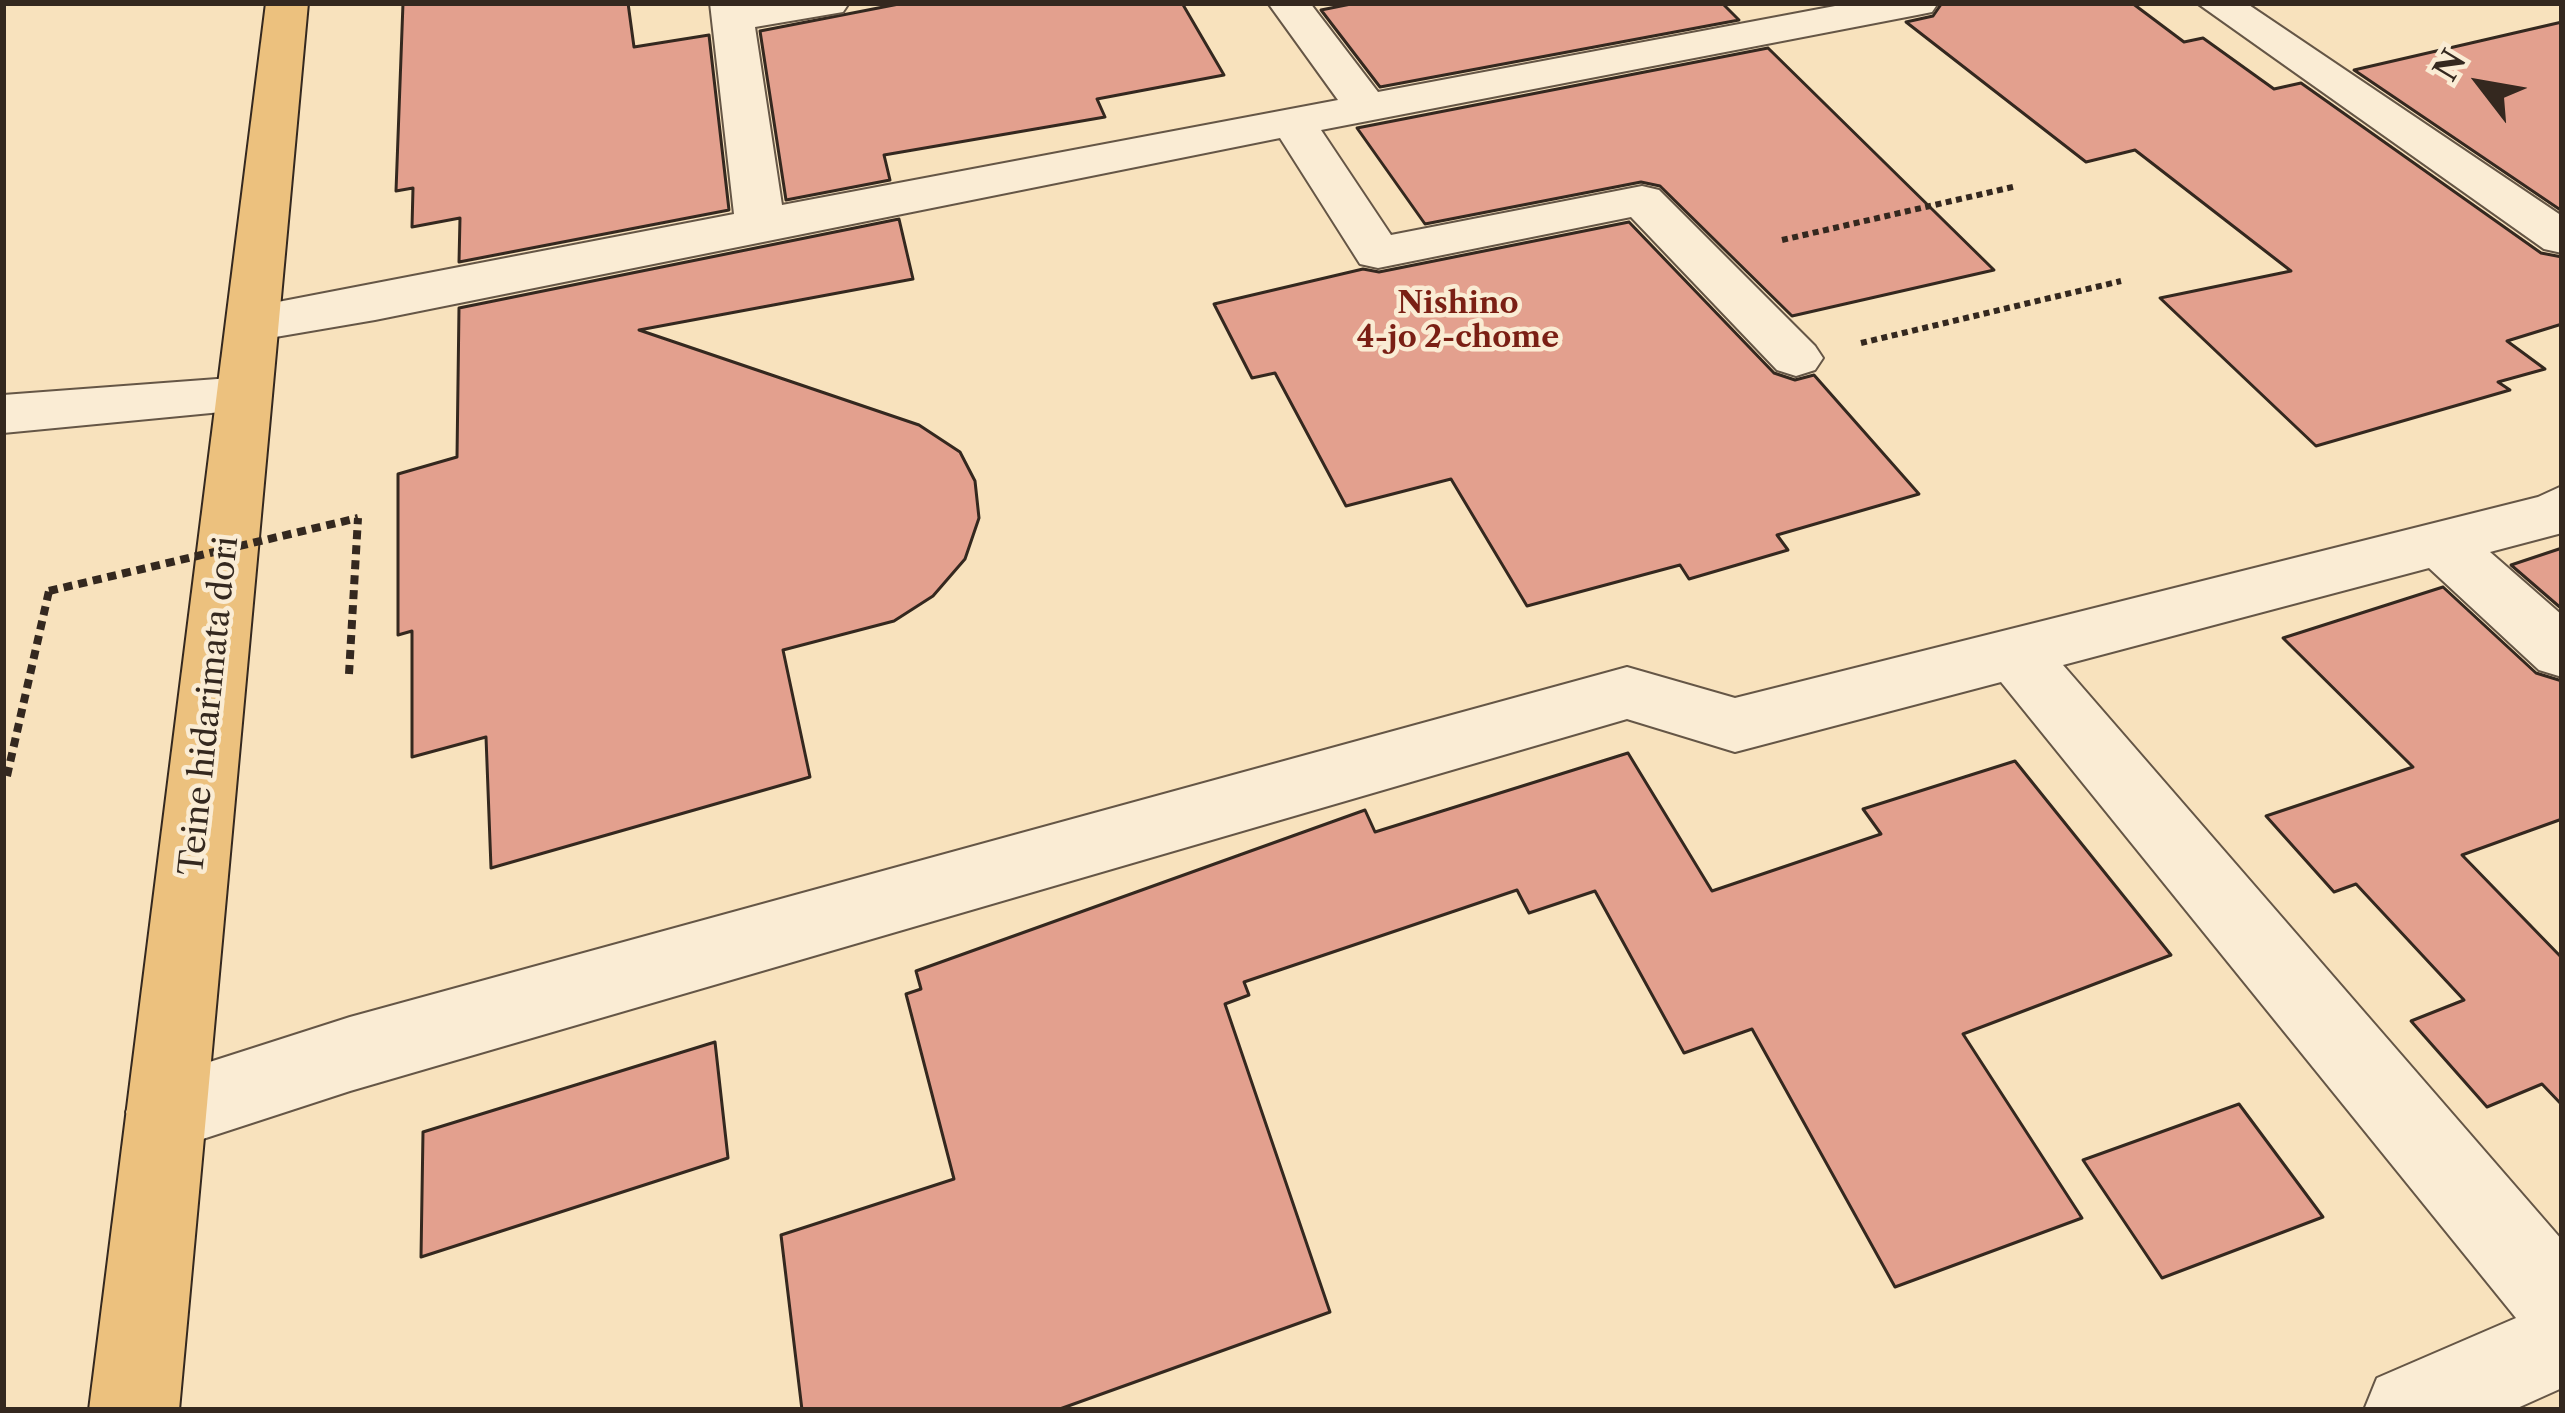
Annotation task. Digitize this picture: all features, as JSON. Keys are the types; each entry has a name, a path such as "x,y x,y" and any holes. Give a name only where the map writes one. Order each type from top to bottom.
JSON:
{"main road":[{"name":"Teine hidarimata dori","path":"134,1410 287,3"}],"street":[{"path":"760,224 733,10 828,3"},
{"path":"1289,3 1367,108"},
{"path":"252,324 375,304 760,224 1367,108 1839,10 1917,3"},
{"path":"2218,3 2562,238"},
{"path":"1293,122 1378,253 1642,200 1796,358"},
{"path":"3,414 244,395"},
{"path":"166,1112 373,1048 1627,693 1735,725 2559,513 2562,507"},
{"path":"2441,544 2562,652"},
{"path":"2016,655 2562,1306"},
{"path":"2409,1410 2562,1343"}],"path":[{"path":"1699,260 2018,186"},
{"path":"1796,358 2121,281"},
{"path":"8,776 49,591 358,518 349,674"}],"building":[{"path":"403,3 628,3 634,47 709,35 729,210 459,262 460,218 412,227 413,188 396,191"},
{"path":"904,3 1182,3 1224,75 1097,99 1105,117 884,155 890,180 786,200 760,31"},
{"path":"1356,3 1722,3 1739,20 1380,87 1321,10"},
{"path":"1942,3 2132,3 2184,42 2203,38 2274,89 2301,83 2541,253 2562,257 2562,324 2507,341 2545,369 2498,382 2510,390 2316,446 2160,298 2291,271 2135,150 2086,162 1906,22 1933,16"},
{"path":"2562,22 2562,211 2354,70"},
{"path":"1768,48 1994,270 1792,316 1660,186 1641,182 1425,224 1357,128"},
{"path":"899,219 913,279 639,330 919,425 960,452 975,481 979,518 965,559 933,596 894,621 783,650 810,777 491,868 486,737 412,757 412,631 398,635 398,474 457,457 459,308"},
{"path":"1629,222 1774,373 1795,380 1814,375 1919,494 1777,535 1788,550 1689,579 1680,565 1527,606 1451,479 1346,506 1275,373 1252,378 1214,304 1363,269 1379,272"},
{"path":"2562,548 2562,609 2511,565"},
{"path":"2443,587 2536,673 2562,681 2562,819 2462,855 2562,958 2562,1105 2542,1084 2487,1107 2411,1021 2464,1000 2356,884 2334,892 2266,816 2413,767 2283,638"},
{"path":"1628,753 1712,891 1881,834 1863,809 2015,761 2171,955 1963,1034 2082,1218 1895,1287 1752,1029 1684,1053 1595,891 1529,913 1517,890 1244,982 1249,995 1225,1004 1330,1312 1057,1410 802,1410 781,1235 954,1179 906,994 921,989 916,971 1365,810 1375,832"},
{"path":"715,1042 728,1158 421,1257 423,1132"},
{"path":"2239,1104 2323,1217 2162,1278 2083,1160"}],"district":[{"name":"Nishino 4-jo 2-chome","path":"1458,321"}]}
